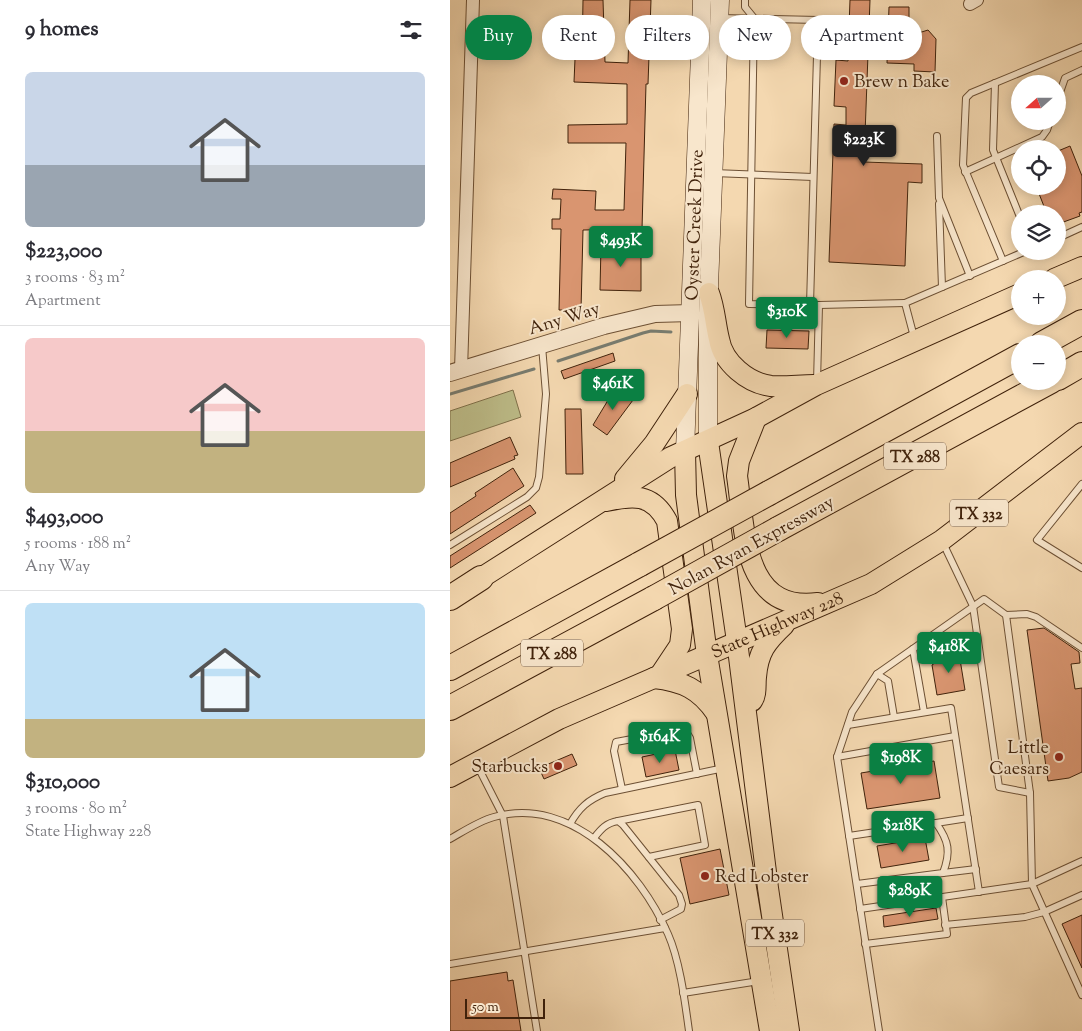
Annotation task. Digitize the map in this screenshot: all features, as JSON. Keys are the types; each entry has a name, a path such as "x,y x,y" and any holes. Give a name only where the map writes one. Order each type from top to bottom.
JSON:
{"highway":[{"path":"1058,335 1082,322"},
{"name":"Nolan Ryan Expressway","path":"450,668 1011,361"},
{"path":"1066,373 1082,364"},
{"name":"Nolan Ryan Expressway","path":"450,708 1035,390"},
{"path":"450,598 481,578"}],"main road":[{"name":"Oyster Creek Drive","path":"701,15 702,0"},
{"name":"Oyster Creek Drive","path":"719,15 720,0"},
{"name":"Oyster Creek Drive","path":"708,442 709,293 719,18"},
{"name":"Oyster Creek Drive","path":"685,451 699,60"},
{"path":"1066,273 1082,266"},
{"path":"709,293 716,313 722,348 730,362 741,373 755,381 770,386 816,386"},
{"path":"481,578 613,492 685,451 708,442 816,386 915,339 1011,298"},
{"path":"613,492 654,444 687,394"},
{"path":"756,418 739,461 737,476 754,571 768,590 784,601 803,605 831,601"},
{"name":"State Highway 228","path":"450,777 559,720 870,584 942,540 1082,433"},
{"name":"TX 332","path":"708,442 737,641 768,888 789,1031"},
{"name":"TX 332","path":"685,451 686,495 707,655 770,1031"},
{"path":"595,504 628,496 637,497 651,502 667,521 682,629 680,644 657,677 686,684 702,695 716,713"},
{"name":"TX 332","path":"746,708 756,696 757,666 766,641 791,618"}],"street":[{"path":"456,372 473,0"},
{"name":"Any Way","path":"456,372 655,314 691,313"}],"lane":[{"path":"745,0 745,7 752,15"},
{"path":"709,18 719,18"},
{"path":"791,19 818,20 810,305"},
{"path":"1003,261 963,165 966,98 971,93 1082,47"},
{"path":"753,60 749,304 905,303 1011,258"},
{"path":"1066,78 1080,71 1082,80"},
{"path":"995,83 993,150 1015,205"},
{"path":"965,172 1042,137 1046,130"},
{"path":"938,136 942,288"},
{"path":"695,173 750,173 813,177"},
{"path":"939,198 970,276"},
{"path":"1066,234 1082,227"},
{"path":"905,303 915,339"},
{"path":"816,386 819,305"},
{"path":"450,545 527,497 536,488 546,394 542,346"},
{"path":"1082,484 1037,540 1082,568"},
{"path":"942,540 973,606 999,787 1030,793"},
{"path":"879,1031 837,757 852,712 877,674 984,599 1006,615 1027,614 1036,617 1082,648"},
{"path":"1006,615 1030,793 1032,884 1082,996"},
{"path":"913,649 924,712"},
{"path":"877,674 888,681 894,717"},
{"path":"848,725 951,708 979,892"},
{"path":"622,789 614,751 616,742 682,731 690,738 697,774"},
{"path":"837,757 956,736"},
{"path":"476,763 503,816 537,1031"},
{"path":"570,824 578,810 589,800 606,793 726,768"},
{"path":"594,838 604,826 618,821 698,805 705,845 649,857"},
{"path":"450,839 494,817 521,813 548,817 570,824 605,846 631,876 669,936 683,993 687,1031"},
{"path":"849,836 968,818"},
{"path":"618,821 679,895 682,904 676,913 660,920"},
{"path":"936,823 945,836 949,858 943,873"},
{"path":"860,909 1032,884 1082,860"},
{"path":"856,884 976,869"},
{"path":"945,925 1025,917 1044,912 1082,895"},
{"path":"865,944 946,934 942,897"},
{"path":"450,964 664,928"},
{"path":"683,993 762,981"}],"green space":[{"path":"513,390 521,417 450,441 450,411"}],"building":[{"path":"583,0 603,0 603,15 583,15"},
{"path":"630,0 651,0 650,15 630,15"},
{"path":"850,0 870,0 869,15 849,15"},
{"path":"889,7 909,7 909,15 889,15"},
{"path":"928,30 936,39 935,72 914,71 914,64 887,63 887,60 922,60 922,32"},
{"path":"575,60 605,60 605,62 628,63 628,60 649,60 648,84 646,84 642,229 583,230 581,310 559,310 561,229 552,229 552,219 560,219 561,199 552,199 553,189 596,191 595,210 624,210 626,143 568,143 568,125 627,124 627,84 574,82"},
{"path":"836,60 868,60 864,162 922,164 922,183 908,182 905,266 829,262 834,124 846,125 846,107 834,106"},
{"path":"1070,146 1082,176 1082,212 1079,213 1080,216 1066,221 1066,205 1043,205 1040,195 1066,195 1066,148"},
{"path":"601,246 641,246 641,291 600,290"},
{"path":"767,330 809,331 808,349 766,348"},
{"path":"613,353 615,361 564,379 561,371"},
{"path":"616,387 633,400 607,435 593,425"},
{"path":"565,409 581,409 583,474 566,474"},
{"path":"510,437 518,455 514,456 515,459 450,487 450,463"},
{"path":"513,468 524,486 450,534 450,513 476,496 475,493"},
{"path":"530,505 536,513 450,568 450,556"},
{"path":"1044,628 1079,652 1080,663 1071,664 1075,689 1082,688 1082,772 1069,778 1048,781 1027,630"},
{"path":"958,647 965,690 937,695 932,665"},
{"path":"675,750 679,770 646,777 642,757"},
{"name":"Starbucks","path":"572,754 577,765 544,779 539,768"},
{"path":"934,761 940,798 867,809 861,773"},
{"path":"925,838 929,860 881,868 877,846"},
{"name":"Red Lobster","path":"720,849 729,895 690,904 680,858"},
{"path":"936,908 938,919 884,927 883,916"},
{"path":"1082,915 1082,968 1062,924"},
{"path":"507,972 508,981 513,980 521,1031 450,1031 450,981"}],"waterway":[{"path":"558,361 643,333 651,331 671,332"},
{"path":"450,394 534,369"}],"place":[{"name":"Brew n Bake","path":"844,81"},
{"name":"Little Caesars","path":"1059,757"},
{"name":"Starbucks","path":"558,766"},
{"name":"Red Lobster","path":"705,876"}]}
